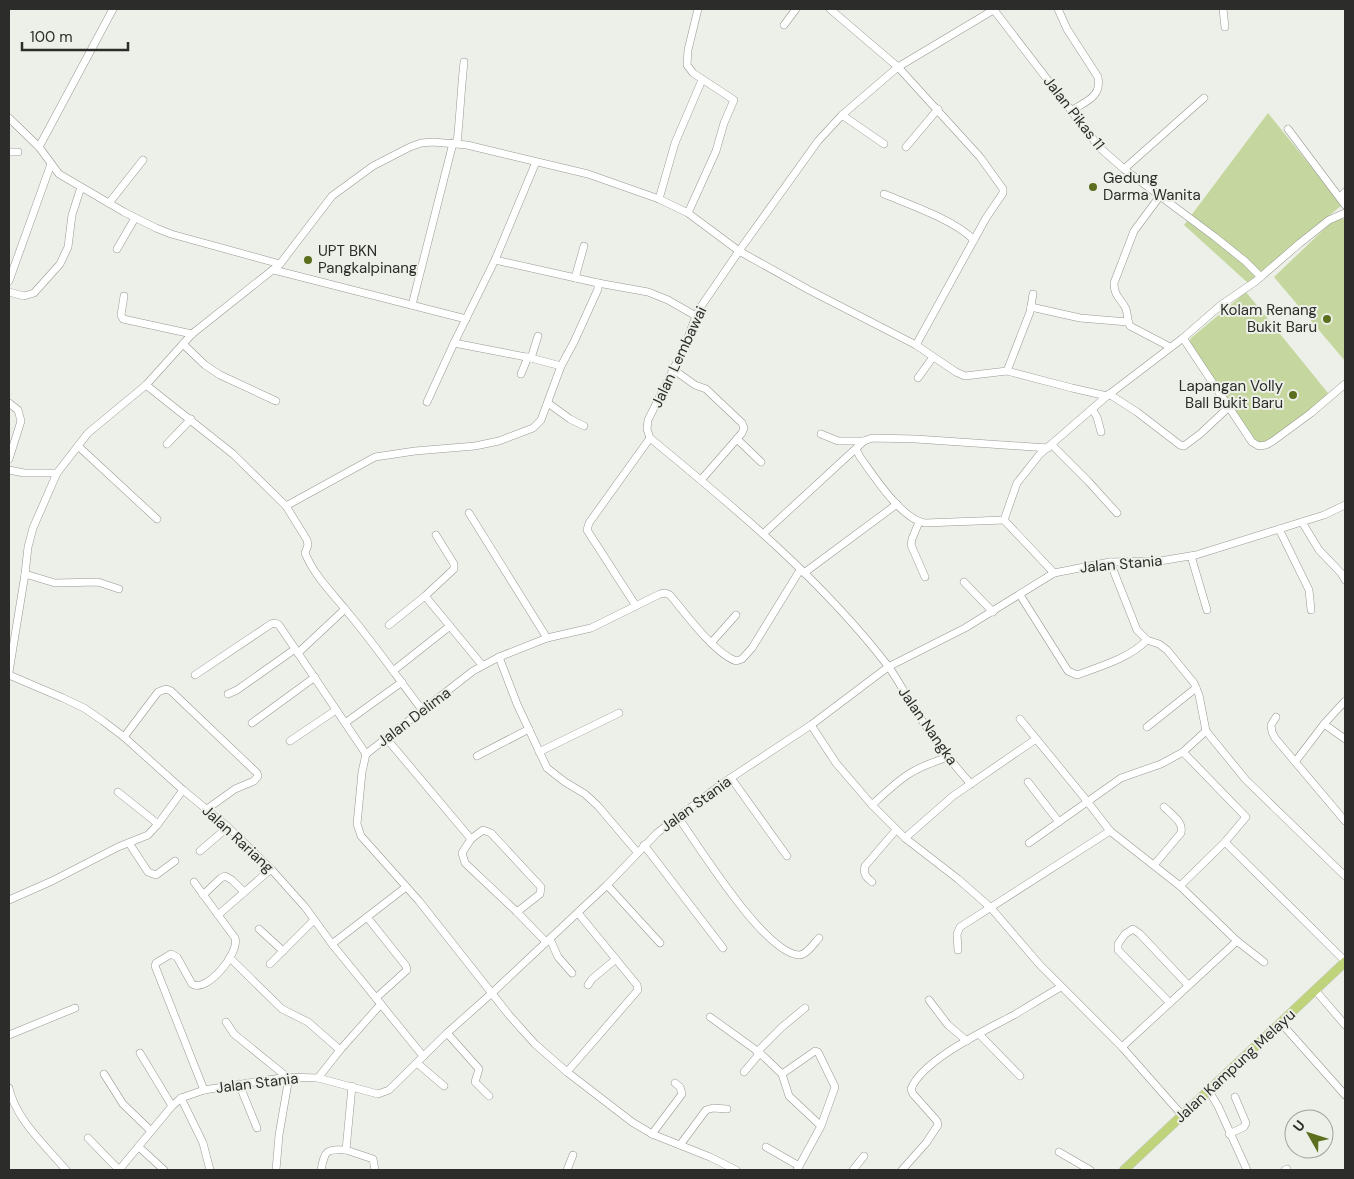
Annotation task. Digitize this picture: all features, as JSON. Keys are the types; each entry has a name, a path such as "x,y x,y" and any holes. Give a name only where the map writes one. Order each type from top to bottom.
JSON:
{"main road":[{"name":"Jalan Kampung Melayu","path":"1124,1170 1316,991 1345,961"}],"street":[{"path":"40,146 113,9"},
{"path":"688,213 716,150 724,123 734,100 702,80 690,69 686,57 698,9"},
{"path":"784,25 796,9"},
{"path":"830,9 898,67 980,157 1003,189 1003,194 986,218 916,345"},
{"name":"Jalan Lembawai","path":"650,438 647,429 648,420 688,340 696,316 739,251 818,141 842,115 898,67 994,9"},
{"name":"Jalan Pikas 11","path":"994,9 1100,148 1238,255 1261,277"},
{"path":"1058,9 1067,29 1093,69 1100,84 1096,94 1071,111"},
{"path":"1223,9 1225,26"},
{"path":"412,305 461,118 464,62"},
{"path":"659,199 675,143 702,80"},
{"path":"1124,168 1204,98"},
{"path":"906,147 938,109"},
{"path":"842,115 884,144"},
{"path":"9,118 40,146 59,174 156,228 277,267 466,319"},
{"path":"1288,129 1342,195 1345,205"},
{"path":"9,673 28,547 33,528 57,473 78,446 97,424 146,385 192,334 277,267 320,209 332,196 373,166 410,147 432,142 455,143 588,174 659,199 688,213 739,251 835,304 916,345 965,376 1007,371 1072,388 1108,395 1137,412 1180,445 1184,446 1230,406"},
{"path":"9,152 18,152"},
{"path":"109,203 143,160"},
{"path":"427,402 495,260 536,162"},
{"path":"9,281 51,164"},
{"path":"9,292 24,296 34,294 60,264 68,247 72,215 81,187"},
{"path":"884,194 942,219 974,240"},
{"path":"1160,196 1134,231 1114,283 1114,290 1126,309 1130,326 1170,347"},
{"path":"1004,520 1017,483 1029,467 1092,409 1183,338 1221,305 1268,272 1300,243 1330,220 1345,213"},
{"path":"117,249 135,218"},
{"path":"575,278 584,246"},
{"path":"495,260 648,292 668,300 696,316"},
{"path":"286,506 375,457 415,451 475,446 533,428 541,420 561,366 598,289 598,283"},
{"path":"1007,371 1034,294"},
{"path":"124,296 121,315 123,319 192,334"},
{"path":"1031,307 1080,318 1128,322"},
{"path":"521,374 538,336"},
{"path":"1183,338 1230,406 1252,442 1260,446 1266,445 1311,413 1345,384"},
{"path":"454,343 529,357 561,366"},
{"path":"183,344 205,365 220,375 276,401"},
{"path":"918,378 933,357"},
{"path":"674,370 695,385 706,389 742,423 744,428 742,433 701,480"},
{"path":"146,385 233,454 286,506 307,540 308,545 305,553 310,564 423,711"},
{"path":"9,403 18,410 21,421 9,459"},
{"path":"548,403 570,419 584,426"},
{"path":"1092,409 1099,422 1100,432"},
{"path":"167,444 191,419"},
{"path":"821,434 838,442 864,441 872,438 916,439 1050,447 1088,481 1117,513"},
{"path":"636,606 588,530 589,523 650,438 763,534 802,571 847,617 888,667"},
{"path":"737,439 761,462"},
{"path":"763,534 864,441"},
{"path":"78,446 157,519"},
{"path":"856,449 860,457 897,504 919,522 925,524 1004,520 1054,573"},
{"path":"9,470 24,473 57,473"},
{"path":"736,615 712,643 736,662 742,659 752,648 802,571 897,504"},
{"name":"Jalan Stania","path":"119,1170 172,1106 181,1098 204,1090 288,1077 318,1078 378,1094 386,1092 607,885 644,845 678,816 811,725 888,667 965,628 1054,573 1110,562 1160,561 1190,556 1324,515 1345,505"},
{"path":"469,513 547,638"},
{"path":"919,522 911,545 926,577"},
{"path":"1302,522 1319,550 1341,573 1345,580"},
{"path":"1280,529 1309,590 1311,610"},
{"path":"390,625 454,569 454,564 436,535"},
{"path":"1190,556 1207,610"},
{"path":"1110,562 1137,630 1147,640 1159,644 1167,650 1187,673 1196,688 1206,731 1246,780 1345,876"},
{"path":"25,574 55,583 98,582 119,589"},
{"path":"964,582 993,612"},
{"name":"Jalan Delima","path":"712,643 670,595 665,593 592,628 547,638 498,656 482,665 366,754 362,772 357,824 362,836 535,1044 567,1072 632,1122 652,1134 735,1170"},
{"path":"1020,594 1068,671 1072,674 1077,675 1119,659 1140,647 1147,640"},
{"path":"425,596 482,665"},
{"path":"228,694 297,651 345,609"},
{"path":"195,675 271,624 276,623 315,677 366,754"},
{"path":"393,671 450,626"},
{"path":"498,656 539,752 548,768 585,794 598,806 637,852"},
{"name":"Jalan Nangka","path":"888,667 913,707 971,784"},
{"name":"Jalan Rariang","path":"9,673 84,708 124,737 228,827 271,869 424,1056"},
{"path":"252,722 315,677"},
{"path":"345,723 402,682"},
{"path":"1147,727 1196,688"},
{"path":"124,737 158,692 162,689 171,691 258,776 254,781 235,790 207,809"},
{"path":"1295,762 1324,724 1344,705"},
{"path":"290,741 336,710"},
{"path":"539,752 619,713"},
{"path":"1276,717 1272,722 1272,732 1345,821"},
{"path":"1020,719 1110,831 1180,886 1236,941 1264,962"},
{"path":"1324,724 1345,738"},
{"path":"811,725 836,763 872,805 905,838 958,879 991,908 1034,959 1122,1047 1182,1115"},
{"path":"477,756 529,729"},
{"path":"1029,843 1121,778 1161,764 1182,752 1206,731"},
{"path":"386,738 471,838"},
{"path":"905,838 953,796 1036,739"},
{"path":"1180,886 1225,842 1245,820 1246,816 1182,752"},
{"path":"872,805 901,778 914,770 949,757"},
{"path":"731,778 787,856"},
{"path":"1028,782 1059,822"},
{"path":"9,900 52,881 118,847 148,835 183,790"},
{"path":"118,792 158,824"},
{"path":"1154,866 1181,833 1182,829 1181,825 1164,807"},
{"path":"678,816 749,917 771,940 788,951 799,955 805,952 819,938"},
{"path":"200,851 228,827"},
{"path":"517,912 540,894 541,887 491,833 483,830 471,838 462,853 465,863 517,912 548,940 558,957 572,973"},
{"path":"872,882 866,877 865,866 896,830"},
{"path":"958,950 958,930 1110,831"},
{"path":"1225,842 1345,961"},
{"path":"129,843 148,872 152,874 156,875 175,861"},
{"path":"644,845 723,948"},
{"path":"218,915 271,869"},
{"path":"203,895 225,876 244,892"},
{"path":"194,882 237,943 230,958 211,980 201,986 196,987 192,984 178,956 171,954 156,963 155,966 204,1090"},
{"path":"607,885 660,943"},
{"path":"332,944 406,887"},
{"path":"567,1072 638,990 637,986 578,912"},
{"path":"367,917 406,966 407,970 376,998"},
{"path":"270,964 314,920"},
{"path":"259,929 283,951"},
{"path":"1170,1003 1118,950 1118,944 1125,934 1133,929 1140,934 1188,985"},
{"path":"1122,1047 1236,941"},
{"path":"230,958 260,985 282,1009 308,1022 340,1050"},
{"path":"588,985 592,978 616,959"},
{"path":"902,1170 926,1143 938,1125 937,1121 913,1094 911,1089 913,1084 933,1062 1061,987"},
{"path":"1316,991 1345,1025"},
{"path":"929,1000 948,1025 967,1041"},
{"path":"318,1078 381,1004"},
{"path":"9,1035 75,1008"},
{"path":"744,1072 758,1052 782,1027 805,1008"},
{"path":"710,1017 758,1052 782,1074 786,1093 821,1126"},
{"path":"226,1022 234,1034 288,1077 279,1135 276,1170"},
{"path":"1281,1023 1345,1096"},
{"path":"447,1033 479,1069 475,1082 489,1096"},
{"path":"979,1034 1020,1076"},
{"path":"766,1147 798,1168 821,1126 835,1087 818,1052 815,1051 782,1074"},
{"path":"140,1053 172,1106"},
{"path":"416,1063 444,1086"},
{"path":"104,1074 123,1104 151,1131"},
{"path":"652,1134 682,1094 680,1087 675,1083"},
{"path":"239,1084 257,1128"},
{"path":"346,1150 352,1086"},
{"path":"9,1088 10,1096 26,1122 66,1170"},
{"path":"1209,1091 1218,1106 1229,1134 1247,1170"},
{"path":"1229,1134 1244,1127 1246,1123 1235,1097"},
{"path":"181,1098 203,1143 210,1170"},
{"path":"680,1145 706,1110 713,1108 727,1109"},
{"path":"88,1138 119,1170"},
{"path":"139,1146 164,1170"},
{"path":"321,1170 323,1157 330,1150 346,1150 373,1159 375,1170"},
{"path":"1059,1152 1090,1170"},
{"path":"567,1170 573,1155"},
{"path":"853,1170 864,1156"}],"green space":[{"path":"1268,113 1342,205 1248,283 1184,225"},
{"name":"Kolam Renang Bukit Baru","path":"1340,214 1345,221 1345,361 1274,277"},
{"path":"1246,292 1332,398 1261,448 1189,342 1191,338"}],"place":[{"name":"Gedung Darma Wanita","path":"1093,187"},
{"name":"UPT BKN Pangkalpinang","path":"308,260"},
{"name":"Kolam Renang Bukit Baru","path":"1327,319"},
{"name":"Lapangan Volly Ball Bukit Baru","path":"1293,395"}]}
